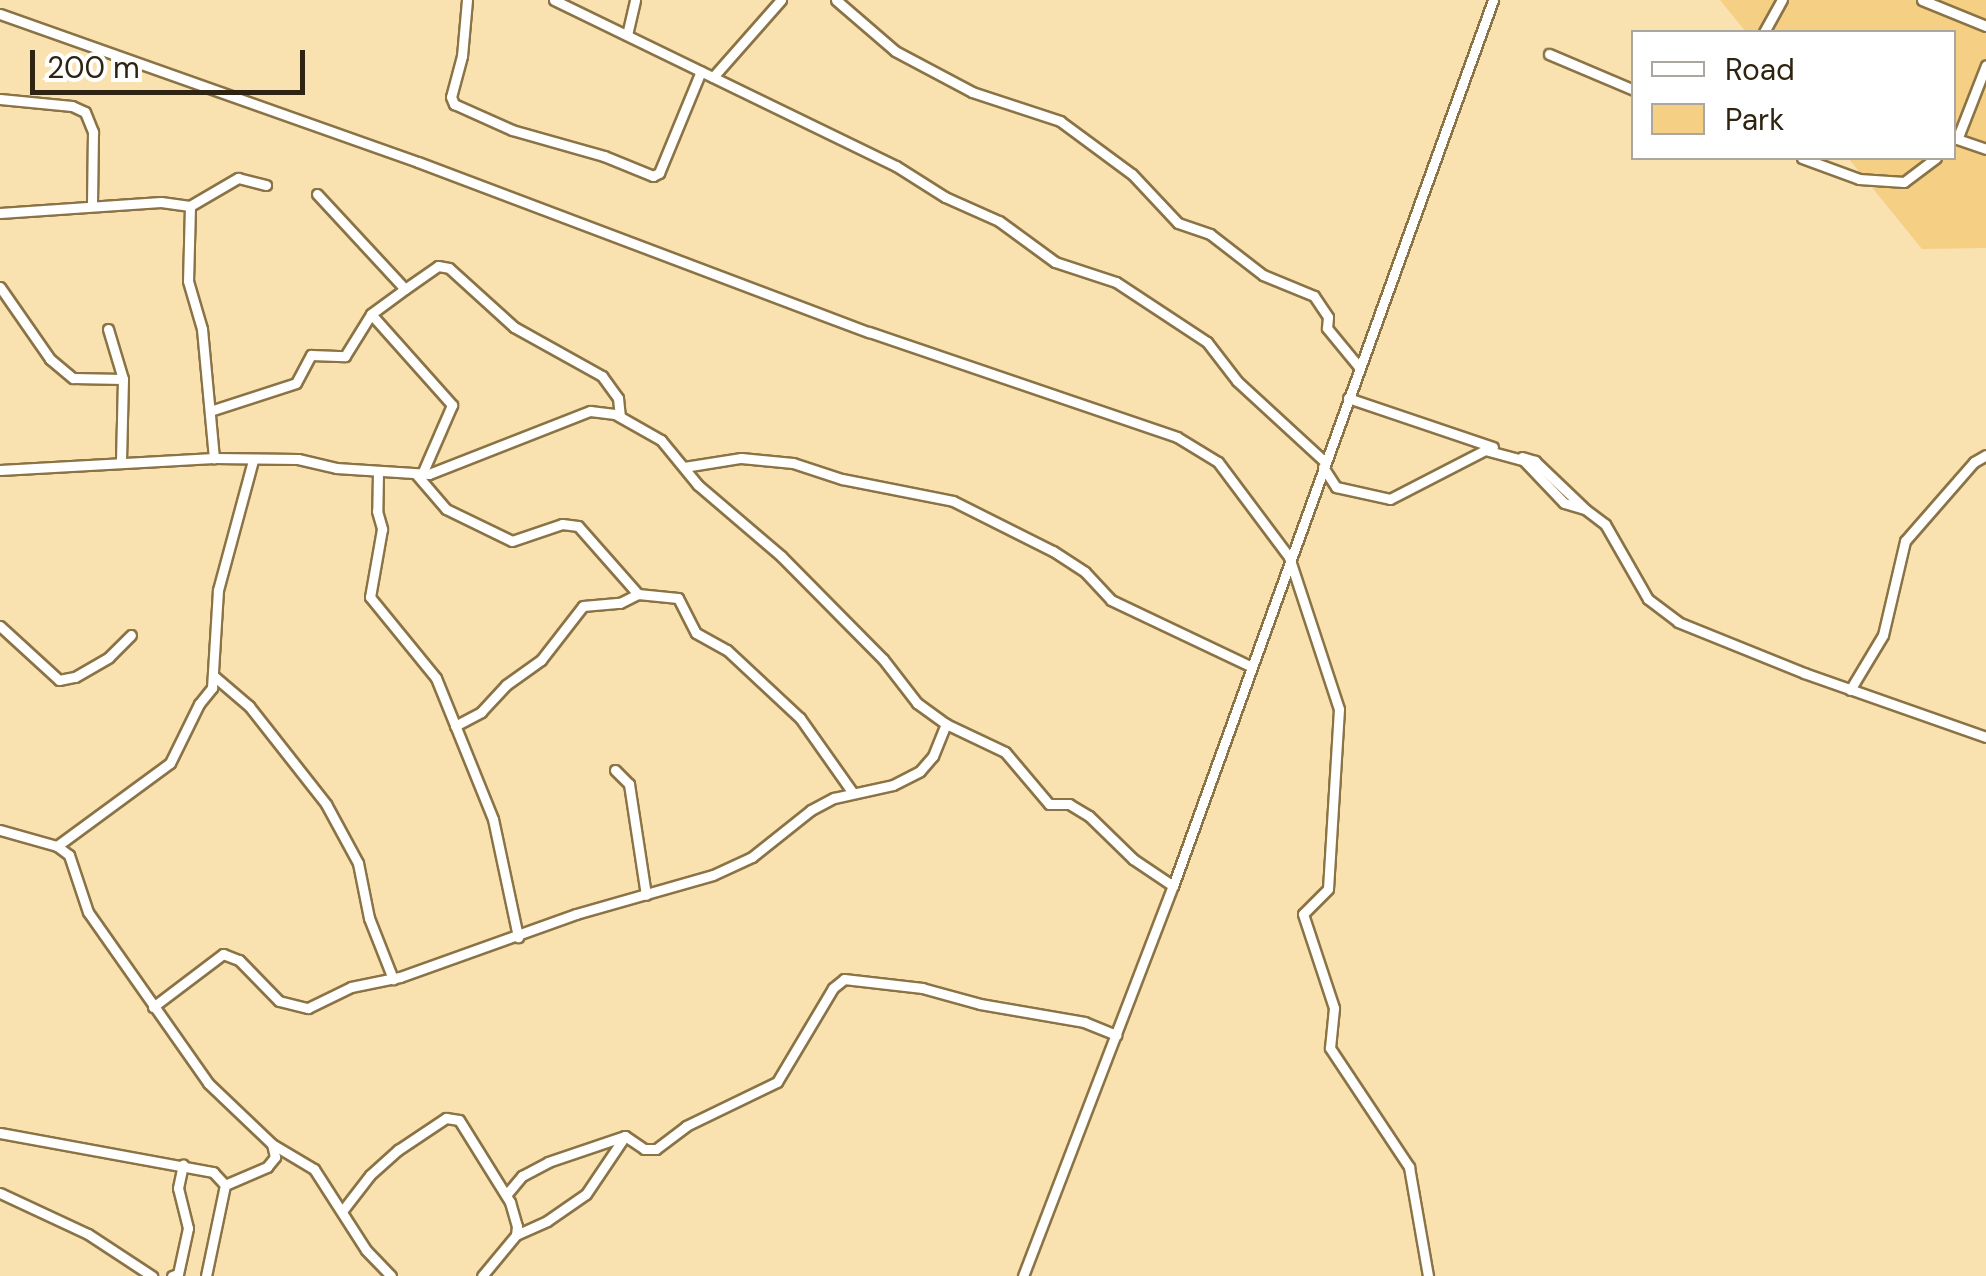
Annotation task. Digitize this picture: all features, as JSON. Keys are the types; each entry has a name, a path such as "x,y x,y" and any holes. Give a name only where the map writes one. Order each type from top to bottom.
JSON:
{"street":[{"path":"467,0 462,56 451,97 454,104 512,130 604,156 653,176 658,174 700,71"},
{"path":"554,0 896,166 945,197 1014,230 1055,262 1116,282 1208,342 1237,382 1324,464 1336,487 1390,499 1486,450 1522,460 1564,503 1585,508"},
{"path":"627,35 635,0"},
{"path":"713,77 780,0"},
{"path":"836,0 886,44 972,92 1060,121 1132,174 1178,223 1210,234 1263,275 1314,296 1328,317 1326,328 1359,368"},
{"path":"1022,1276 1173,886 1493,0"},
{"path":"1765,30 1782,0"},
{"path":"1922,0 1986,26"},
{"path":"0,14 455,176 868,332 1177,437 1218,462 1289,557 1339,708 1328,889 1303,914 1334,1008 1330,1048 1409,1167 1428,1276"},
{"path":"1549,54 1631,89"},
{"path":"1986,65 1958,122 1956,139 1986,149"},
{"path":"0,99 72,106 85,112 94,132 92,206"},
{"path":"1807,160 1858,179 1904,182 1933,160"},
{"path":"0,212 161,202 190,206 238,178 266,184"},
{"path":"317,194 405,289"},
{"path":"190,206 188,281 202,329 214,458"},
{"path":"210,411 296,383 311,354 346,356 371,314 438,266 449,268 514,327 602,376 618,398 620,416"},
{"path":"0,287 50,359 73,378 123,380"},
{"path":"371,314 452,406 419,474"},
{"path":"108,329 123,380 121,461"},
{"path":"1348,398 1535,461 1605,524 1642,590 1658,608 1716,639 1986,738"},
{"path":"0,470 214,458 298,459 378,472 419,474 439,472 590,411 620,416 661,440 722,508 790,564 882,659 911,696 946,724 1005,752 1049,804 1070,804 1089,816 1133,859 1173,886"},
{"path":"1850,690 1883,635 1904,541 1974,462 1986,455"},
{"path":"684,467 741,458 793,463 842,480 953,501 1053,551 1085,572 1111,600 1250,666"},
{"path":"57,846 170,762 216,677 218,590 253,460"},
{"path":"378,472 377,511 382,529 370,597 430,668 480,782 501,846 518,937"},
{"path":"419,474 446,509 512,541 562,524 578,526 638,594"},
{"path":"455,726 481,712 506,685 541,660 583,606 620,602 638,594 678,598 696,633 727,650 800,718 854,794"},
{"path":"0,626 58,680 75,677 109,658 131,635"},
{"path":"216,677 249,706 326,804 358,863 369,918 394,979"},
{"path":"153,1007 223,954 239,960 279,1002 308,1008 351,988 394,979 562,918 733,867 772,844 811,810 893,785 920,771 933,756 946,724"},
{"path":"616,770 628,784 646,895"},
{"path":"0,830 57,846 77,866 88,912 218,1095 272,1144 314,1170 366,1250 392,1276"},
{"path":"625,1136 644,1149 656,1149 686,1126 777,1082 833,988 844,979 922,988 980,1004 1084,1022 1118,1034"},
{"path":"343,1210 383,1163 450,1117 467,1129 506,1196 516,1235"},
{"path":"0,1133 183,1165 213,1172 225,1185"},
{"path":"506,1196 522,1176 548,1162 625,1136"},
{"path":"482,1276 516,1235 547,1221 586,1194 625,1136"},
{"path":"225,1185 267,1168 274,1157 272,1144"},
{"path":"172,1276 178,1274 188,1228 178,1188 183,1165"},
{"path":"206,1276 225,1185"},
{"path":"0,1193 74,1226 152,1276"}],"green space":[{"path":"1720,0 1986,0 1986,248 1922,249 1850,160 1956,160 1956,30 1744,30"}]}
